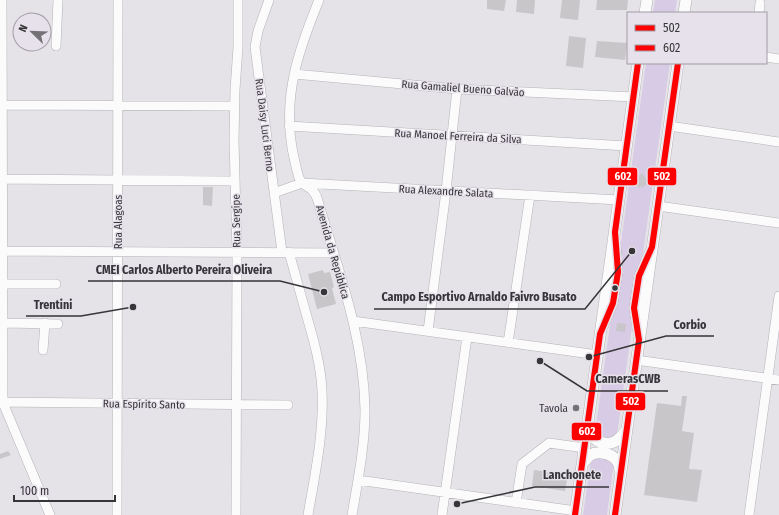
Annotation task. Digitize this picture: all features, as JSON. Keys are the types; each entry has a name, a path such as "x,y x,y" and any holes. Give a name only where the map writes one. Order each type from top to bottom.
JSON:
{"main road":[{"path":"645,12 647,0"},
{"path":"684,12 686,0"},
{"path":"575,513 638,64"},
{"path":"615,515 677,64"},
{"path":"587,430 592,437 605,443 613,442 619,439 626,431"},
{"path":"582,463 589,456 596,453 604,453 612,456 618,462 621,471"}],"street":[{"path":"1,0 1,251 3,323 1,400 50,515"},
{"path":"56,46 58,0"},
{"name":"Rua Alagoas","path":"117,515 118,0"},
{"name":"Rua Sergipe","path":"236,515 237,252 234,106 238,47 238,0"},
{"name":"Rua Daisy Luci Berno","path":"269,0 258,31 255,47 274,193 285,252 314,342 322,390 322,427 308,515"},
{"name":"Avenida da República","path":"319,0 302,45 294,74 290,101 289,126 294,159 302,183 312,190 318,200 353,321 361,359 364,393 364,440 352,515"},
{"path":"759,12 760,3"},
{"path":"238,47 255,47"},
{"path":"767,57 779,59"},
{"name":"Rua Gamaliel Bueno Galvão","path":"294,74 457,89 634,97"},
{"path":"428,331 446,191 457,89"},
{"path":"1,105 234,106"},
{"name":"Rua Manoel Ferreira da Silva","path":"289,126 627,146"},
{"path":"669,126 779,142"},
{"path":"1,179 235,181"},
{"name":"Rua Alexandre Salata","path":"274,193 302,183 619,200"},
{"path":"508,343 530,195"},
{"path":"658,206 779,222"},
{"path":"1,251 334,253"},
{"path":"2,284 56,284"},
{"path":"749,515 779,296"},
{"path":"353,321 598,355"},
{"path":"3,323 58,324"},
{"path":"43,350 44,323"},
{"path":"442,515 467,337"},
{"path":"636,360 779,380"},
{"name":"Rua Espírito Santo","path":"1,400 117,404 288,405"},
{"path":"516,503 522,464 550,443 584,448"},
{"path":"358,480 575,513"}],"shaded area":[{"path":"655,0 677,0 675,12 653,12"},
{"path":"646,64 670,64 643,253 636,274 631,308 632,328 617,435 614,438 601,438 595,432 610,325 617,305 620,249"},
{"path":"599,455 614,463 607,515 583,515 591,459"}],"building":[{"path":"487,0 506,0 504,11 487,9"},
{"path":"517,0 535,0 534,14 516,12"},
{"path":"562,0 580,0 578,20 560,18"},
{"path":"597,0 628,0 627,10 596,10"},
{"path":"569,36 586,38 583,68 566,66"},
{"path":"597,41 627,43 625,60 595,57"},
{"path":"642,173 649,182 642,188 641,186 639,188 635,183 637,181 635,179"},
{"path":"203,187 213,187 212,206 203,205"},
{"path":"323,270 324,273 330,272 336,304 317,309 308,274"},
{"path":"617,323 626,324 625,332 616,331"},
{"path":"682,396 687,396 682,431 694,433 689,469 702,470 697,502 644,495 657,403 681,406"},
{"path":"8,451 11,455 0,459 0,454"},
{"path":"534,470 568,475 565,491 532,486"}],"transit line":[{"name":"602","path":"575,515 600,334 613,303 618,272 615,232 638,64"},
{"name":"502","path":"615,515 639,340 634,308 639,276 652,247 678,64"}],"place":[{"name":"Campo Esportivo Arnaldo Faivro Busato","path":"632,251"},
{"name":"CMEI Carlos Alberto Pereira Oliveira","path":"324,292"},
{"name":"Trentini","path":"133,307"},
{"name":"Corbio","path":"589,357"},
{"name":"CamerasCWB","path":"540,361"},
{"name":"Tavola","path":"576,408"},
{"name":"Lanchonete","path":"457,504"}]}
